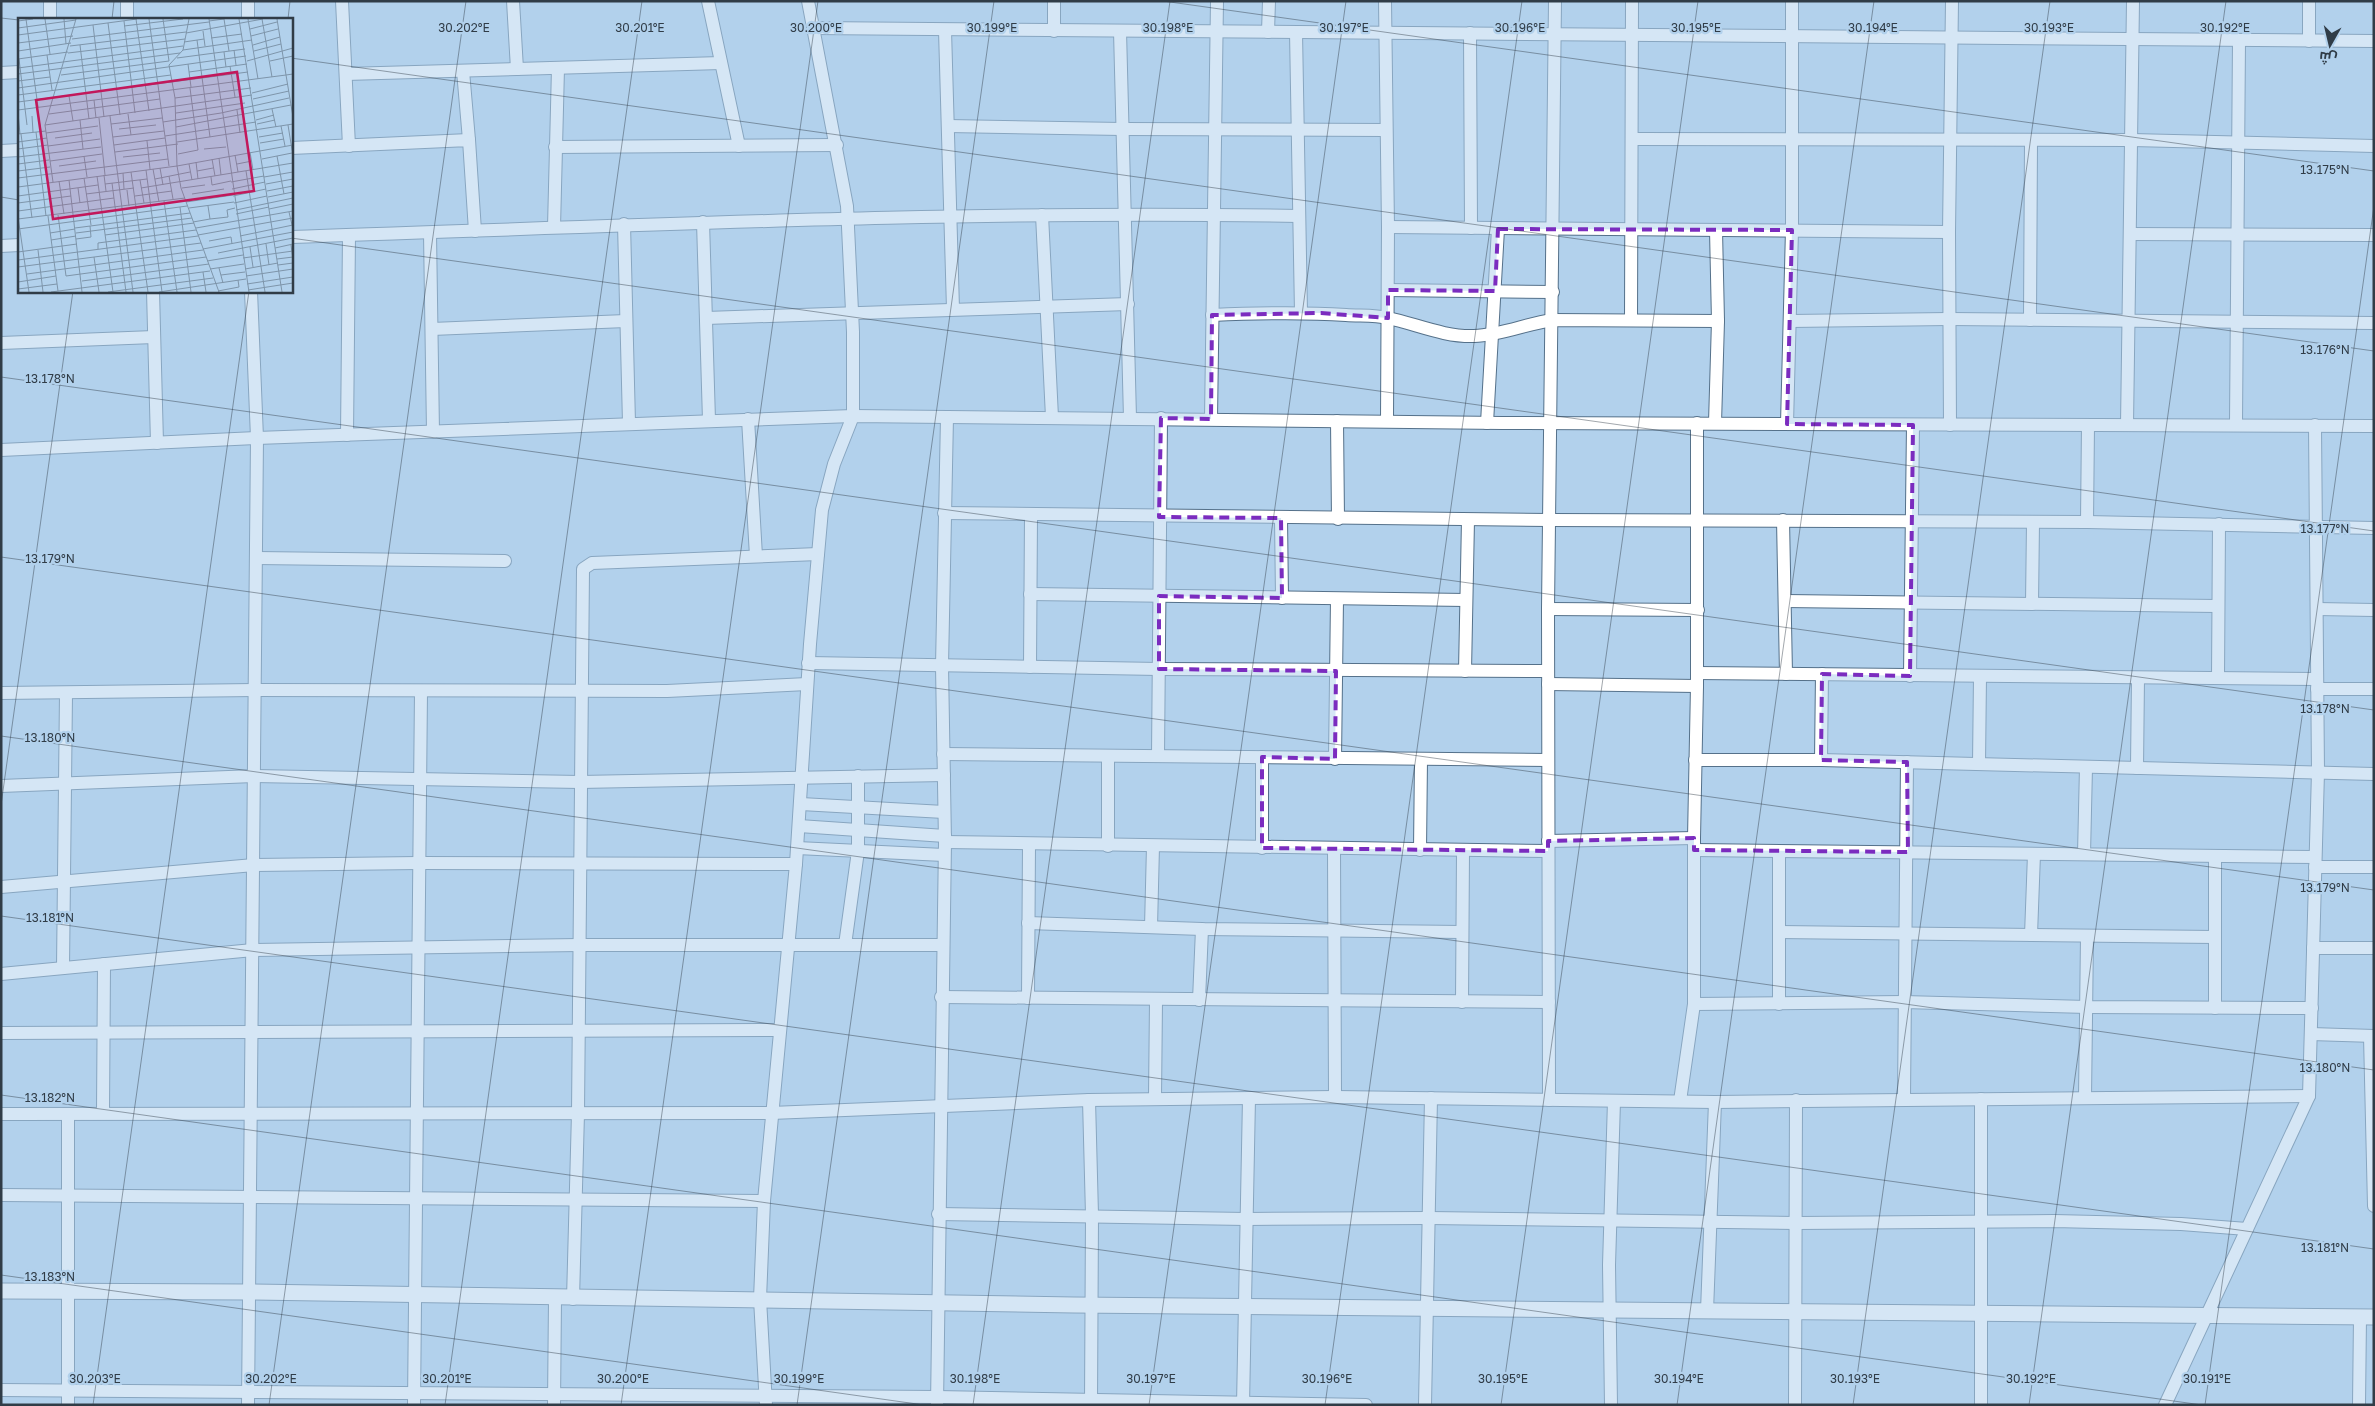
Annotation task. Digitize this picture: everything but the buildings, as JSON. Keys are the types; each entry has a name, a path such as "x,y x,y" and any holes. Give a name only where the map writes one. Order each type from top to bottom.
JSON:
{"main road":[{"path":"1,1291 250,1292 573,1299 760,1299 1090,1305 2367,1317"}],"street":[{"path":"50,1 50,18"},
{"path":"127,1 127,18"},
{"path":"248,1 248,18"},
{"path":"342,1 349,146"},
{"path":"513,1 517,70"},
{"path":"708,1 739,146"},
{"path":"765,1401 760,1299 764,1201 796,864 803,777 806,684 822,510 828,484 853,416 849,218 837,145 808,1"},
{"path":"1054,1 1054,30"},
{"path":"1211,419 1217,1"},
{"path":"1268,32 1269,1"},
{"path":"1385,1 1388,227 1387,421"},
{"path":"1549,1100 1548,609 1554,229 1555,1"},
{"path":"1630,320 1633,139 1632,1"},
{"path":"1787,424 1792,230 1792,1"},
{"path":"1950,425 1949,232 1952,1"},
{"path":"2127,425 2134,1"},
{"path":"2309,1 2309,41"},
{"path":"813,28 1555,35 1792,35 2133,41 2374,42"},
{"path":"945,30 953,309"},
{"path":"1120,31 1130,418"},
{"path":"1296,32 1301,313"},
{"path":"1470,33 1471,228"},
{"path":"2236,424 2239,40"},
{"path":"346,74 721,63"},
{"path":"554,227 558,68"},
{"path":"463,71 475,231"},
{"path":"1,73 18,72"},
{"path":"948,126 1122,130 1386,130"},
{"path":"1633,139 2132,140 2374,146"},
{"path":"292,148 469,140"},
{"path":"2030,320 2031,140"},
{"path":"555,147 837,145"},
{"path":"1,151 18,150"},
{"path":"292,237 624,224 849,218 1125,214 1299,216"},
{"path":"1042,215 1052,417"},
{"path":"703,222 709,420"},
{"path":"624,224 629,424"},
{"path":"1388,227 1949,232"},
{"path":"1487,423 1498,229"},
{"path":"1715,423 1718,321 1716,230"},
{"path":"430,233 434,432"},
{"path":"2130,234 2374,235"},
{"path":"346,436 349,235"},
{"path":"1,246 18,245"},
{"path":"1388,290 1553,292"},
{"path":"153,292 157,443"},
{"path":"248,1398 257,438 251,292"},
{"path":"706,318 1128,304"},
{"path":"1212,315 1301,313 1388,318 1456,335 1492,334 1529,323 1552,320 1718,321"},
{"path":"1790,321 1949,319 2374,323"},
{"path":"432,329 626,321"},
{"path":"1,343 154,337"},
{"path":"1,450 257,438 853,416 1487,423 2236,424 2374,426"},
{"path":"937,1401 938,1214 942,1104 941,997 945,839 942,666 947,417"},
{"path":"1158,756 1161,418"},
{"path":"748,419 756,556"},
{"path":"1337,421 1338,519"},
{"path":"1680,1101 1694,1004 1694,844 1698,610 1697,423"},
{"path":"2087,522 2088,424"},
{"path":"1910,676 1913,425"},
{"path":"2165,1405 2309,1096 2318,772 2315,425"},
{"path":"944,513 1338,519 2087,522 2374,528"},
{"path":"1030,667 1031,514"},
{"path":"1281,518 1282,598"},
{"path":"1465,671 1468,520"},
{"path":"1783,520 1786,674"},
{"path":"2032,604 2033,522"},
{"path":"2218,678 2219,524"},
{"path":"573,1299 578,1113 581,574 586,565 592,563 818,554"},
{"path":"256,558 505,561"},
{"path":"1030,594 1466,600"},
{"path":"1335,758 1337,599"},
{"path":"1785,601 2218,606"},
{"path":"1548,609 1698,610"},
{"path":"2317,609 2374,610"},
{"path":"808,663 1159,669 1465,671 1548,678 1697,680 1786,674 2218,678 2317,684 2374,690"},
{"path":"1821,760 1822,674"},
{"path":"1979,764 1980,676"},
{"path":"2137,768 2138,678"},
{"path":"1,694 255,690 668,691 806,684"},
{"path":"414,1399 421,691"},
{"path":"64,968 66,693"},
{"path":"944,754 1548,760"},
{"path":"1108,757 1108,846"},
{"path":"1262,757 1262,848"},
{"path":"1420,850 1421,760"},
{"path":"1695,760 1821,760 2374,774"},
{"path":"1904,1099 1904,1002 1908,852 1907,762"},
{"path":"2084,854 2086,766"},
{"path":"1,786 254,776 420,781 580,782 944,775"},
{"path":"846,945 858,851 858,776"},
{"path":"800,804 944,812"},
{"path":"799,826 945,839 1029,844 1463,851 1548,846 1694,844 1779,852 2215,856 2374,867"},
{"path":"1028,998 1029,844"},
{"path":"1151,927 1153,846"},
{"path":"796,848 944,855"},
{"path":"1334,849 1333,1002 1335,1097"},
{"path":"1462,1002 1463,851"},
{"path":"1779,852 1779,1004"},
{"path":"2031,935 2034,854"},
{"path":"2215,856 2215,1008"},
{"path":"1,887 254,865 580,862 796,864"},
{"path":"1028,924 1202,929 1462,932"},
{"path":"1199,1000 1202,929"},
{"path":"1779,932 2216,937"},
{"path":"2084,1098 2087,936"},
{"path":"1,974 253,950 579,945 942,945"},
{"path":"2313,948 2374,948"},
{"path":"103,1113 104,964"},
{"path":"941,997 1333,1002 1548,1002"},
{"path":"1155,1099 1156,1000"},
{"path":"1694,1004 1904,1002 2087,1007 2312,1008"},
{"path":"1,1033 779,1030"},
{"path":"2311,1034 2372,1036 2374,1206"},
{"path":"1,1114 771,1113 942,1104 1335,1097 1715,1102 2309,1096"},
{"path":"1243,1404 1249,1098"},
{"path":"1425,1405 1425,1307 1431,1098"},
{"path":"1981,1098 1981,1405"},
{"path":"1089,1100 1092,1215 1090,1305 1091,1402"},
{"path":"1795,1405 1796,1100"},
{"path":"1611,1405 1609,1309 1614,1101"},
{"path":"1707,1311 1715,1102"},
{"path":"68,1114 66,1291 68,1405"},
{"path":"1,1194 764,1201"},
{"path":"938,1214 1246,1219 1429,1218 1797,1223 2115,1222 2247,1229"},
{"path":"554,1400 555,1298"},
{"path":"2359,1405 2367,1317"},
{"path":"1,1390 68,1390 248,1398 1366,1405"}],"highlighted area":[{"path":"1498,229 1792,230 1787,424 1913,425 1910,676 1822,674 1821,760 1907,762 1908,852 1694,850 1694,838 1548,841 1548,851 1262,848 1262,757 1335,759 1336,671 1159,669 1159,596 1282,598 1281,518 1159,517 1161,418 1211,419 1212,315 1321,313 1388,318 1388,290 1495,291"}]}
